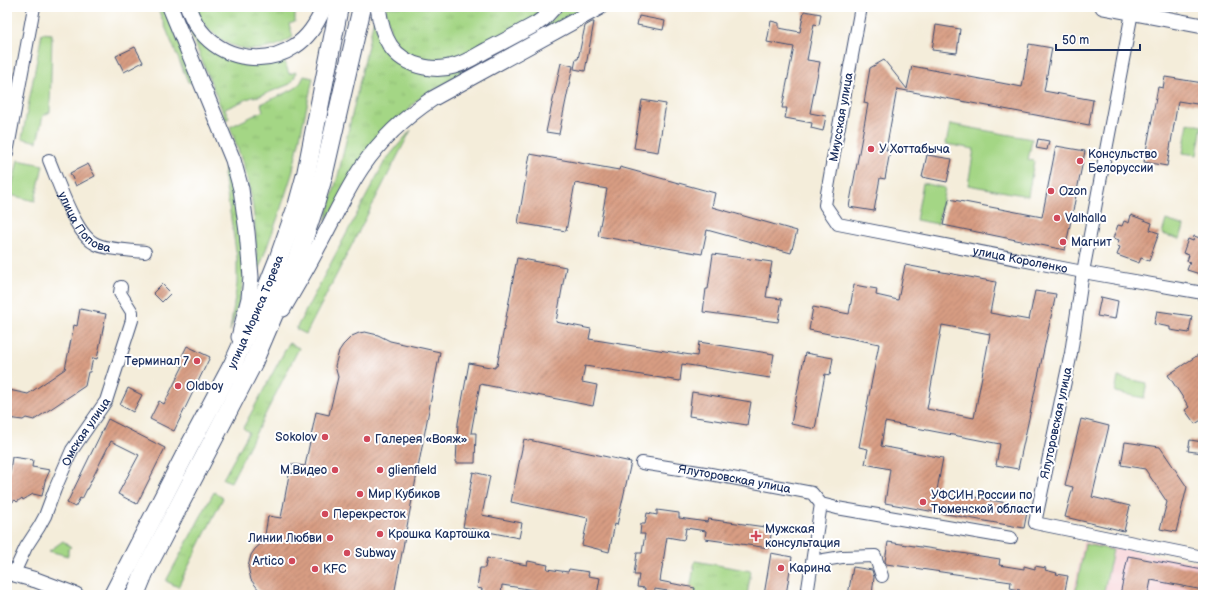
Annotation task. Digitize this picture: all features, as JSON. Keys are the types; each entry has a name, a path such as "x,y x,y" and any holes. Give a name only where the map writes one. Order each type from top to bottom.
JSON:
{"main road":[{"name":"улица Мориса Тореза","path":"113,595 232,364 267,288 298,203 313,144 340,7"},
{"name":"улица Мориса Тореза","path":"135,595 144,573 253,363 291,274 314,208 331,147 362,7"}],"street":[{"path":"7,153 34,7"},
{"path":"170,7 233,160 245,208 251,277 249,298 232,364"},
{"path":"188,7 192,18 205,36 233,53 253,58 270,56 288,50 302,41 313,28 324,7"},
{"path":"378,7 383,32 392,50 411,63 434,69 443,69 463,63 536,24 554,7"},
{"path":"253,363 362,166 390,135 417,110 432,100 600,7"},
{"name":"Миусская улица","path":"838,224 825,205 861,7"},
{"path":"1102,7 1132,10 1203,26"},
{"path":"1083,272 1132,10"},
{"name":"улица Попова","path":"49,160 78,228 86,238 94,244 102,247 145,252"},
{"name":"улица Короленко","path":"838,224 1083,272 1203,293"},
{"name":"Ялуторовская улица","path":"1083,272 1071,353 1035,523 1203,557"},
{"name":"Омская улица","path":"10,572 45,516 72,450 106,401 132,320 132,312 120,293 121,287"},
{"name":"Ялуторовская улица","path":"642,464 704,473 812,493 821,504 837,508 1011,538"},
{"path":"807,595 821,504"},
{"path":"812,562 842,557 875,556 882,576"},
{"path":"10,572 76,595"}],"shaded area":[{"path":"1083,542 1203,564 1203,595 1073,595"}],"green space":[{"path":"157,7 164,7 196,83 188,82"},
{"path":"195,7 297,7 295,22 289,24 293,37 270,48 247,49 236,47 215,35 203,22"},
{"path":"385,7 545,7 533,19 461,58 438,62 412,57 400,48 391,34"},
{"path":"563,7 588,7 560,22 540,30 555,17"},
{"path":"374,19 383,49 398,64 465,69 446,83 415,102 325,221 338,176"},
{"path":"189,25 199,40 211,51 248,65 266,64 284,59 289,74 296,72 294,79 290,84 260,96 252,97 225,109 229,118 226,120 188,26"},
{"path":"42,33 52,34 50,112 43,116 37,142 22,138"},
{"path":"304,76 313,78 292,174 257,274 255,229 250,192 243,164 230,127 263,111 261,104 294,89 301,82"},
{"path":"1188,123 1202,126 1197,155 1183,153"},
{"path":"950,124 1032,139 1028,160 1034,161 1028,196 968,185 974,149 946,144"},
{"path":"411,130 306,334 296,329 385,161"},
{"path":"18,160 43,165 35,201 10,195"},
{"path":"226,160 231,177 239,221 244,279 238,306 230,331 237,284 237,257 224,175"},
{"path":"923,183 945,188 938,224 916,220"},
{"path":"1166,220 1184,226 1180,239 1162,234"},
{"path":"289,343 299,348 231,482 223,479 249,432 243,428"},
{"path":"1118,377 1147,383 1144,398 1115,392"},
{"path":"214,492 223,498 178,587 166,581"},
{"path":"63,541 71,547 68,550 68,556 49,551"},
{"path":"1085,544 1113,550 1103,595 1075,595"},
{"path":"695,561 751,571 747,595 689,595"}],"building":[{"path":"804,11 821,14 819,25 814,24 807,60 820,62 810,113 826,116 823,131 811,128 812,123 785,118 787,108 782,108 794,47 767,42 771,21 779,23 779,28 800,32"},
{"path":"639,16 665,21 663,30 637,25"},
{"path":"594,22 585,71 574,69 576,59 578,59 585,26"},
{"path":"936,25 960,29 957,53 932,50"},
{"path":"1029,44 1052,48 1044,91 1093,100 1089,125 897,89 886,150 890,151 885,179 880,178 874,211 849,207 868,104 864,103 870,68 884,60 907,89 912,66 1022,87"},
{"path":"135,47 143,62 124,72 116,56"},
{"path":"561,63 573,66 559,134 546,132"},
{"path":"1165,77 1203,83 1203,105 1178,101 1167,166 1144,162 1158,87 1163,88"},
{"path":"642,100 666,104 658,152 634,148"},
{"path":"1038,139 1049,141 1047,150 1036,148"},
{"path":"1056,146 1085,151 1065,250 943,225 949,199 1042,217"},
{"path":"530,154 619,170 620,167 715,193 712,207 797,231 791,253 707,230 702,254 598,236 607,189 575,183 566,231 518,223"},
{"path":"927,155 952,159 947,182 922,177"},
{"path":"88,164 95,176 76,186 70,173"},
{"path":"1131,215 1152,223 1150,230 1159,233 1149,261 1141,258 1139,263 1117,255 1120,247 1117,246 1119,240 1113,238 1118,225 1122,226 1124,221 1129,223"},
{"path":"1194,236 1203,239 1203,275 1187,270 1190,262 1187,261 1189,255 1183,253 1188,239 1193,241"},
{"path":"713,254 772,262 766,297 782,299 778,322 703,312"},
{"path":"517,258 566,267 556,322 591,329 589,339 697,356 699,342 774,354 770,378 682,364 680,381 585,366 582,382 597,385 593,406 480,384 471,433 476,433 475,463 456,463 458,423 469,363 495,368 495,366 497,366"},
{"path":"905,265 996,282 990,313 1029,320 1035,291 1056,294 1018,469 996,465 1000,444 885,422 881,446 943,458 937,490 1028,507 1024,528 885,503 890,469 865,464 868,449 859,447 879,344 809,330 813,307 849,314 854,285 877,289 876,295 898,300","holes":["942,325 990,334 974,418 927,409"]},
{"path":"162,284 171,293 162,302 153,293"},
{"path":"1101,297 1118,301 1115,319 1097,316"},
{"path":"80,309 106,314 97,359 93,358 85,386 34,420 26,418 23,420 7,418 7,397 9,390 28,394 65,369 74,325 77,326"},
{"path":"1157,311 1192,316 1189,333 1170,330 1170,327 1154,324"},
{"name":"Галерея «Вояж»","path":"365,332 378,335 390,341 440,352 394,595 268,595 259,590 251,580 248,567 251,555 264,541 268,516 281,518 291,464 305,466 316,412 329,415 338,377 335,366 339,351 352,336"},
{"path":"187,346 210,357 174,431 150,419 159,401 164,404 183,366 178,364"},
{"path":"805,353 833,358 830,375 825,374 815,429 791,424"},
{"path":"1198,355 1203,362 1203,419 1195,424 1185,410 1189,407 1168,375"},
{"path":"128,388 142,395 133,412 120,405"},
{"path":"692,392 751,402 747,425 689,416"},
{"path":"108,419 165,448 137,504 118,494 139,455 111,441 82,499 80,498 75,507 67,503"},
{"path":"1081,419 1109,426 1092,497 1130,506 1124,531 1065,517 1073,487 1065,485"},
{"path":"524,439 631,462 617,525 615,524 609,552 582,545 588,518 511,502"},
{"path":"1190,440 1203,442 1203,453 1188,451"},
{"path":"1125,442 1160,447 1187,487 1176,532 1160,529 1167,502 1145,469 1121,465"},
{"path":"12,457 33,460 32,467 50,470 45,481 42,496 33,494 23,500 22,498 17,502 15,500 7,506 7,479 9,478"},
{"path":"473,472 490,476 482,515 522,523 519,538 463,527"},
{"path":"657,510 679,513 679,518 707,522 708,519 772,528 769,548 705,539 706,531 686,528 684,540 667,537 660,581 695,588 694,595 673,595 674,592 655,589 654,595 644,595 645,588 637,587 639,575 634,575 637,553 642,553 645,534 640,534 641,524 645,524 647,513 657,515"},
{"path":"888,542 1000,559 999,565 1024,569 1024,566 1035,569 1035,566 1046,568 1045,570 1068,576 1064,595 1035,595 1019,592 1020,590 1010,588 1011,582 886,564 885,561"},
{"path":"771,553 792,557 786,595 764,595"},
{"path":"1128,556 1203,570 1203,590 1151,580 1148,595 1120,595"},
{"path":"487,558 527,565 528,561 548,565 547,569 568,572 569,569 589,572 588,576 600,578 597,595 567,595 502,585 501,595 481,595 482,589 477,588 480,568 485,568"},
{"path":"853,567 872,570 874,577 872,595 848,595"}],"place":[{"name":"У Хоттабыча","path":"871,149"},
{"name":"Консульство Белоруссии","path":"1080,161"},
{"name":"Ozon","path":"1051,191"},
{"name":"Valhalla","path":"1057,218"},
{"name":"Магнит","path":"1063,242"},
{"name":"Терминал 7","path":"197,361"},
{"name":"Oldboy","path":"178,386"},
{"name":"Sokolov","path":"325,437"},
{"name":"Галерея «Вояж»","path":"367,439"},
{"name":"М.Видео","path":"335,470"},
{"name":"glienfield","path":"380,470"},
{"name":"Мир Кубиков","path":"360,494"},
{"name":"УФСИН России по Тюменской области","path":"923,502"},
{"name":"Перекресток","path":"325,514"},
{"name":"Крошка Картошка","path":"380,534"},
{"name":"Мужская консультация","path":"756,536"},
{"name":"Линии Любви","path":"330,538"},
{"name":"Subway","path":"347,553"},
{"name":"Artico","path":"292,561"},
{"name":"Карина","path":"781,568"},
{"name":"KFC","path":"315,569"}]}
